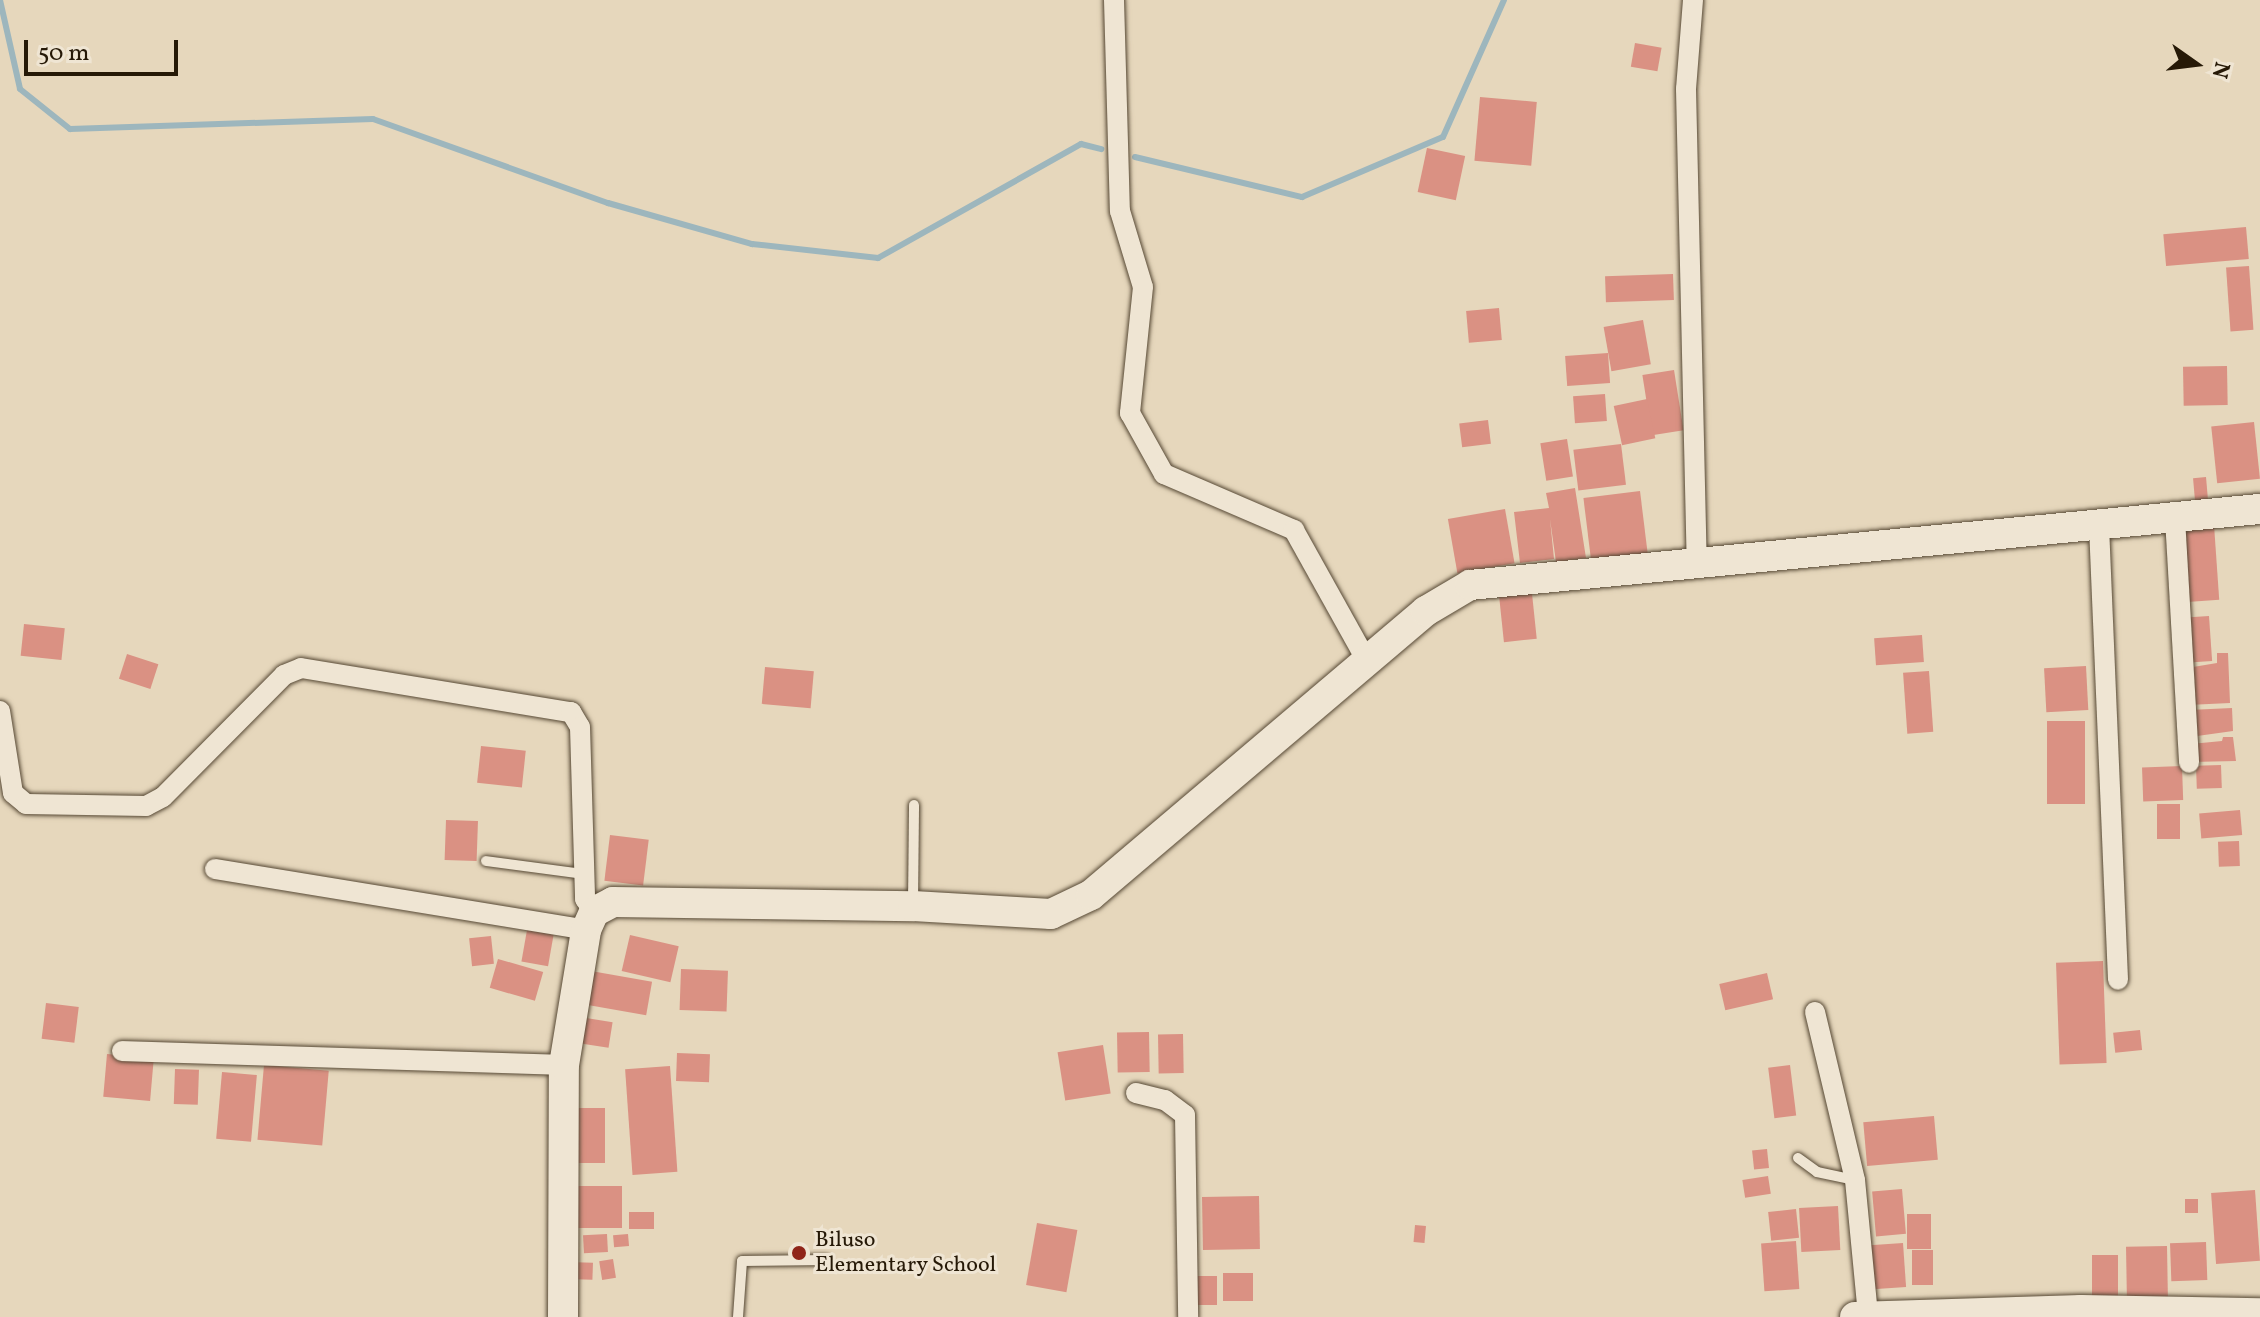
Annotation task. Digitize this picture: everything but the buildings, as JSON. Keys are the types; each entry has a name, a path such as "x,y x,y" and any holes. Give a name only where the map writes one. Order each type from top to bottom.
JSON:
{"street":[{"path":"1114,0 1120,211 1143,287 1130,413 1164,474 1294,530 1367,661"},
{"path":"1693,0 1686,89 1697,566"},
{"path":"215,869 590,921 613,902 913,906 1051,914 1069,908 1426,611 1470,585 1697,566 2260,509"},
{"path":"2175,518 2189,763"},
{"path":"2099,526 2118,980"},
{"path":"0,711 13,793 26,804 146,806 163,797 284,675 301,668 571,712 580,727 583,874 590,921 564,1065 563,1317"},
{"path":"1815,1012 1855,1180 1862,1316 2260,1313"},
{"path":"122,1051 564,1065"},
{"path":"1136,1093 1165,1100 1185,1115 1188,1317"}],"lane":[{"path":"913,906 914,805"},
{"path":"486,861 583,874"},
{"path":"1798,1158 1817,1172 1855,1180"},
{"path":"738,1317 742,1261 826,1260"}],"waterway":[{"path":"0,0 20,89 70,129 373,119 608,203 752,244 878,258 1081,144 1101,149"},
{"path":"1135,157 1302,197 1443,137 1504,0"}],"place":[{"name":"Biluso Elementary School","path":"799,1253"}]}
